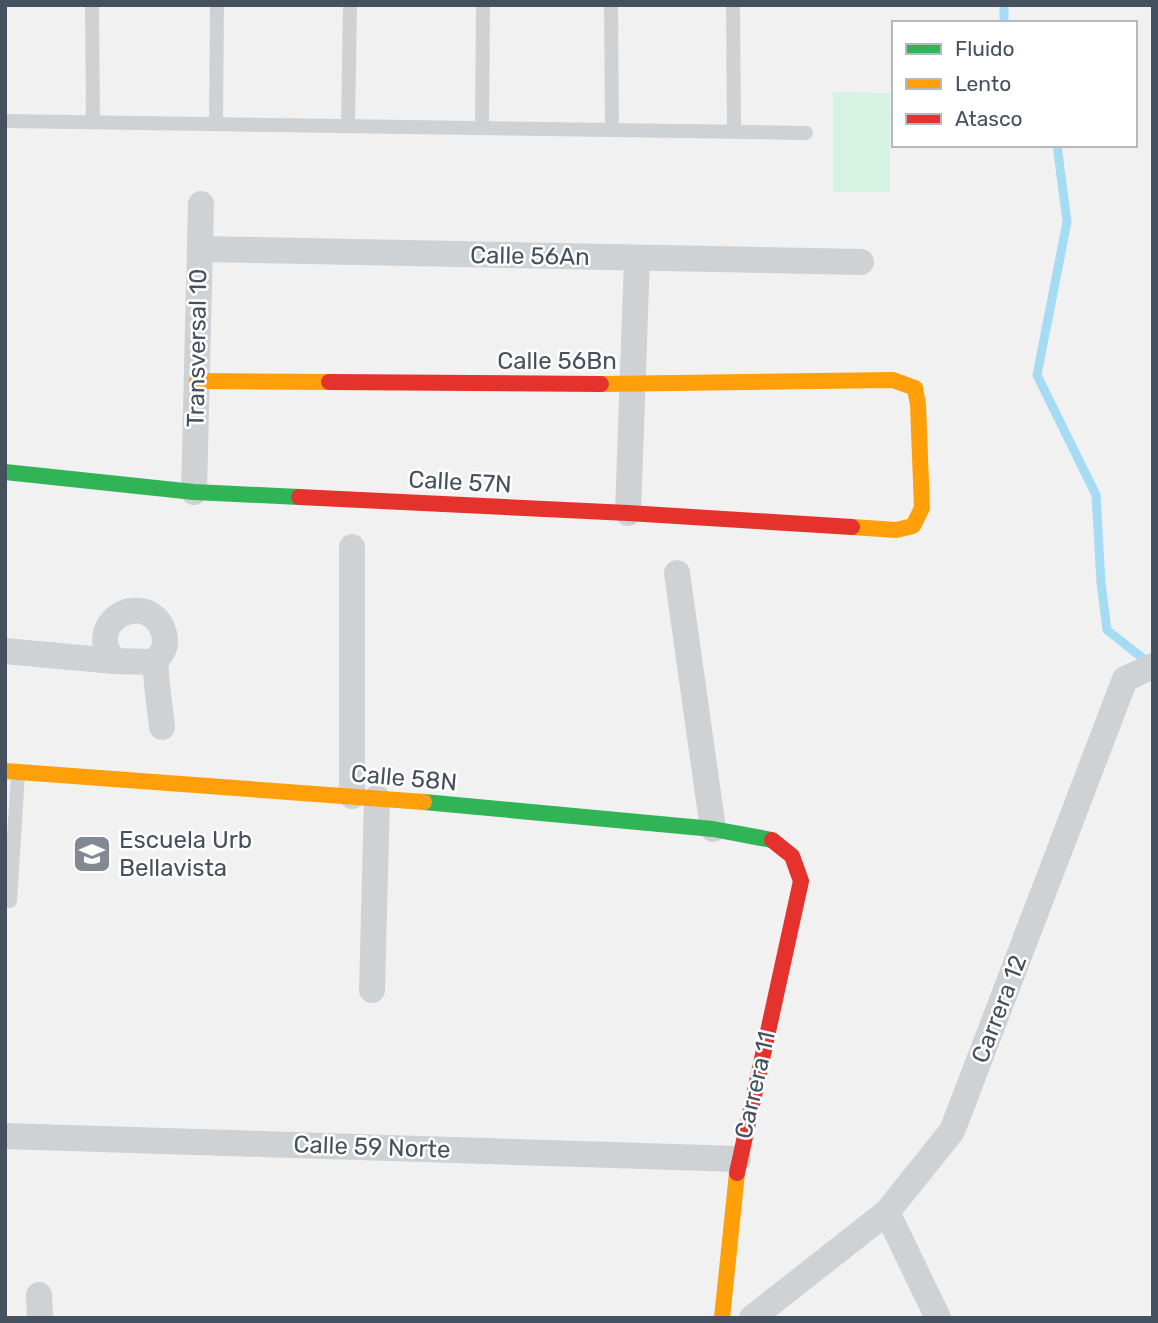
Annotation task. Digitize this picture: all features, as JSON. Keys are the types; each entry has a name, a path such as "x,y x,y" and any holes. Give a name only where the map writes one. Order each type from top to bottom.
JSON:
{"street":[{"name":"Transversal 10","path":"194,492 201,204"},
{"name":"Calle 56An","path":"200,249 861,262"},
{"path":"628,513 637,258"},
{"name":"Calle 56Bn","path":"197,381 632,384 893,380 915,388 919,405 922,508 914,526"},
{"name":"Calle 57N","path":"5,472 194,492 628,513 896,530 914,526"},
{"path":"352,547 372,990"},
{"path":"677,573 713,829"},
{"path":"114,661 106,647 106,632 114,618 128,611 144,611 157,619 164,633 164,649 156,662 162,727"},
{"path":"5,651 156,662"},
{"name":"Carrera 12","path":"752,1318 887,1212 952,1130 1125,679 1153,666"},
{"name":"Calle 58N","path":"12,772 364,797 713,829 770,838 792,856"},
{"name":"Carrera 11","path":"722,1318 738,1158 802,881 792,856"},
{"name":"Calle 59 Norte","path":"5,1136 738,1158"},
{"path":"887,1212 939,1318"}],"lane":[{"path":"92,5 93,122"},
{"path":"216,124 217,5"},
{"path":"348,126 350,5"},
{"path":"482,128 484,5"},
{"path":"611,5 612,130"},
{"path":"733,5 734,131"},
{"path":"5,121 806,133"},
{"path":"10,901 12,772"}],"green space":[{"path":"833,92 890,93 890,192 833,192"}],"waterway":[{"path":"1004,5 1004,21"},
{"path":"1057,147 1067,222 1037,375 1096,495 1101,583 1107,630 1149,663"}],"traffic: fast":[{"path":"5,472 194,492 299,497"},
{"path":"424,802 713,829 772,840"}],"traffic: slow":[{"path":"601,384 893,380 915,388 922,508 913,526 896,530 852,527"},
{"path":"197,381 329,382"},
{"path":"5,771 424,802"},
{"path":"722,1318 737,1173"}],"traffic: jam":[{"path":"329,382 601,384"},
{"path":"299,497 852,527"},
{"path":"737,1173 801,881 792,856 772,840"}],"place":[{"name":"Escuela Urb Bellavista","path":"92,854"}]}
